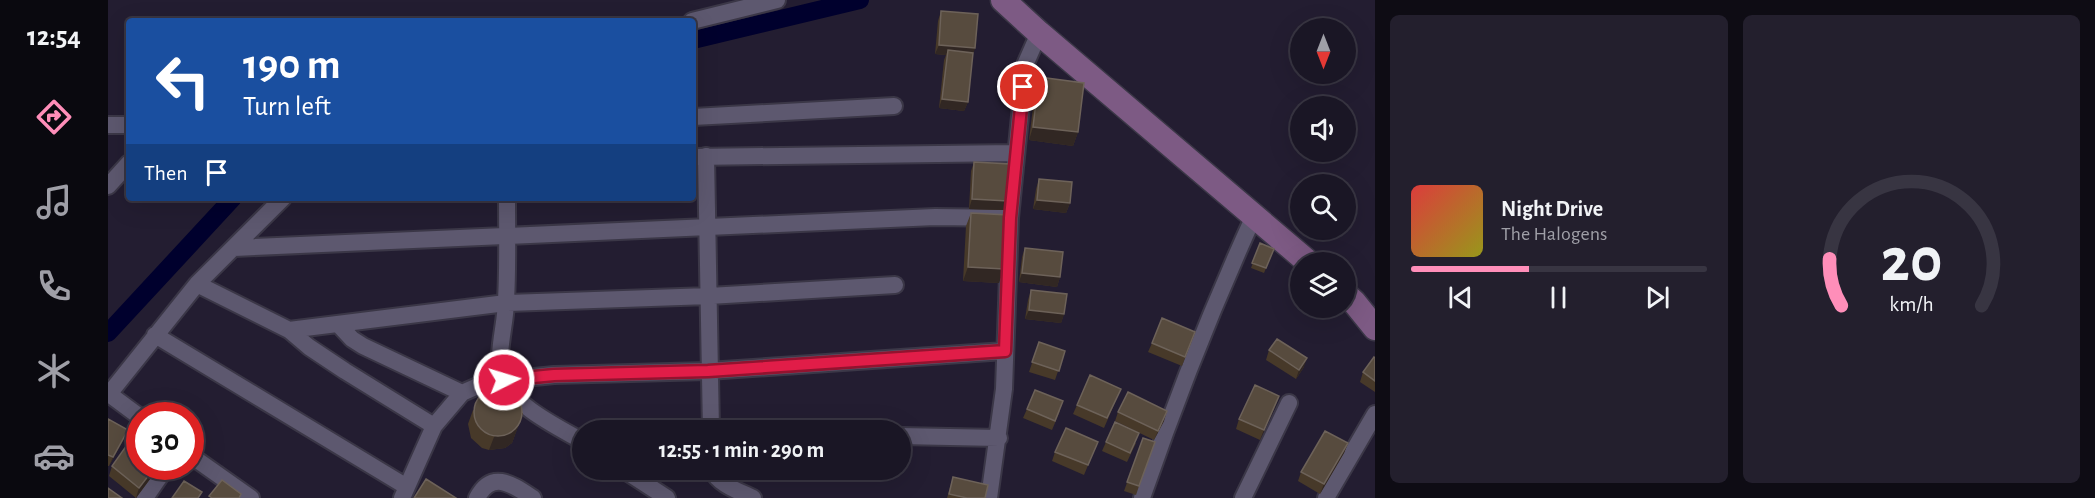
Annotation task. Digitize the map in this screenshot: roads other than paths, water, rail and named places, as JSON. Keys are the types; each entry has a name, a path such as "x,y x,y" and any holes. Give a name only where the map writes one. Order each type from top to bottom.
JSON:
{"main road":[{"path":"1003,0 1296,252"},
{"path":"1356,304 1375,328"}],"street":[{"path":"696,20 777,0"},
{"path":"989,498 1004,389 1010,218 1025,65 1039,33"},
{"path":"696,117 894,106"},
{"path":"108,125 126,125"},
{"path":"710,420 708,371 708,226 700,157 1017,153"},
{"path":"108,186 126,166"},
{"path":"126,407 108,395 197,284 281,201"},
{"path":"507,201 507,303 501,346 504,380 517,398 538,416 572,435"},
{"path":"1142,498 1173,409 1254,216"},
{"path":"234,248 935,217 1010,218"},
{"path":"197,284 289,330 309,347 345,371 434,426"},
{"path":"289,330 507,303 709,296 895,285"},
{"path":"338,324 352,339 363,346 462,393"},
{"path":"155,335 404,492 434,426 462,393 480,385 554,375 708,371 1005,351"},
{"path":"1243,498 1289,403"},
{"path":"1326,498 1375,414"},
{"path":"911,436 999,438"},
{"path":"204,465 251,498"},
{"path":"145,498 157,480"},
{"path":"639,480 666,498"},
{"path":"720,480 729,487 753,498"},
{"path":"477,498 480,491 490,483 499,481 510,483 533,498"}],"waterway":[{"path":"696,39 860,0"},
{"path":"108,333 230,201"}]}
